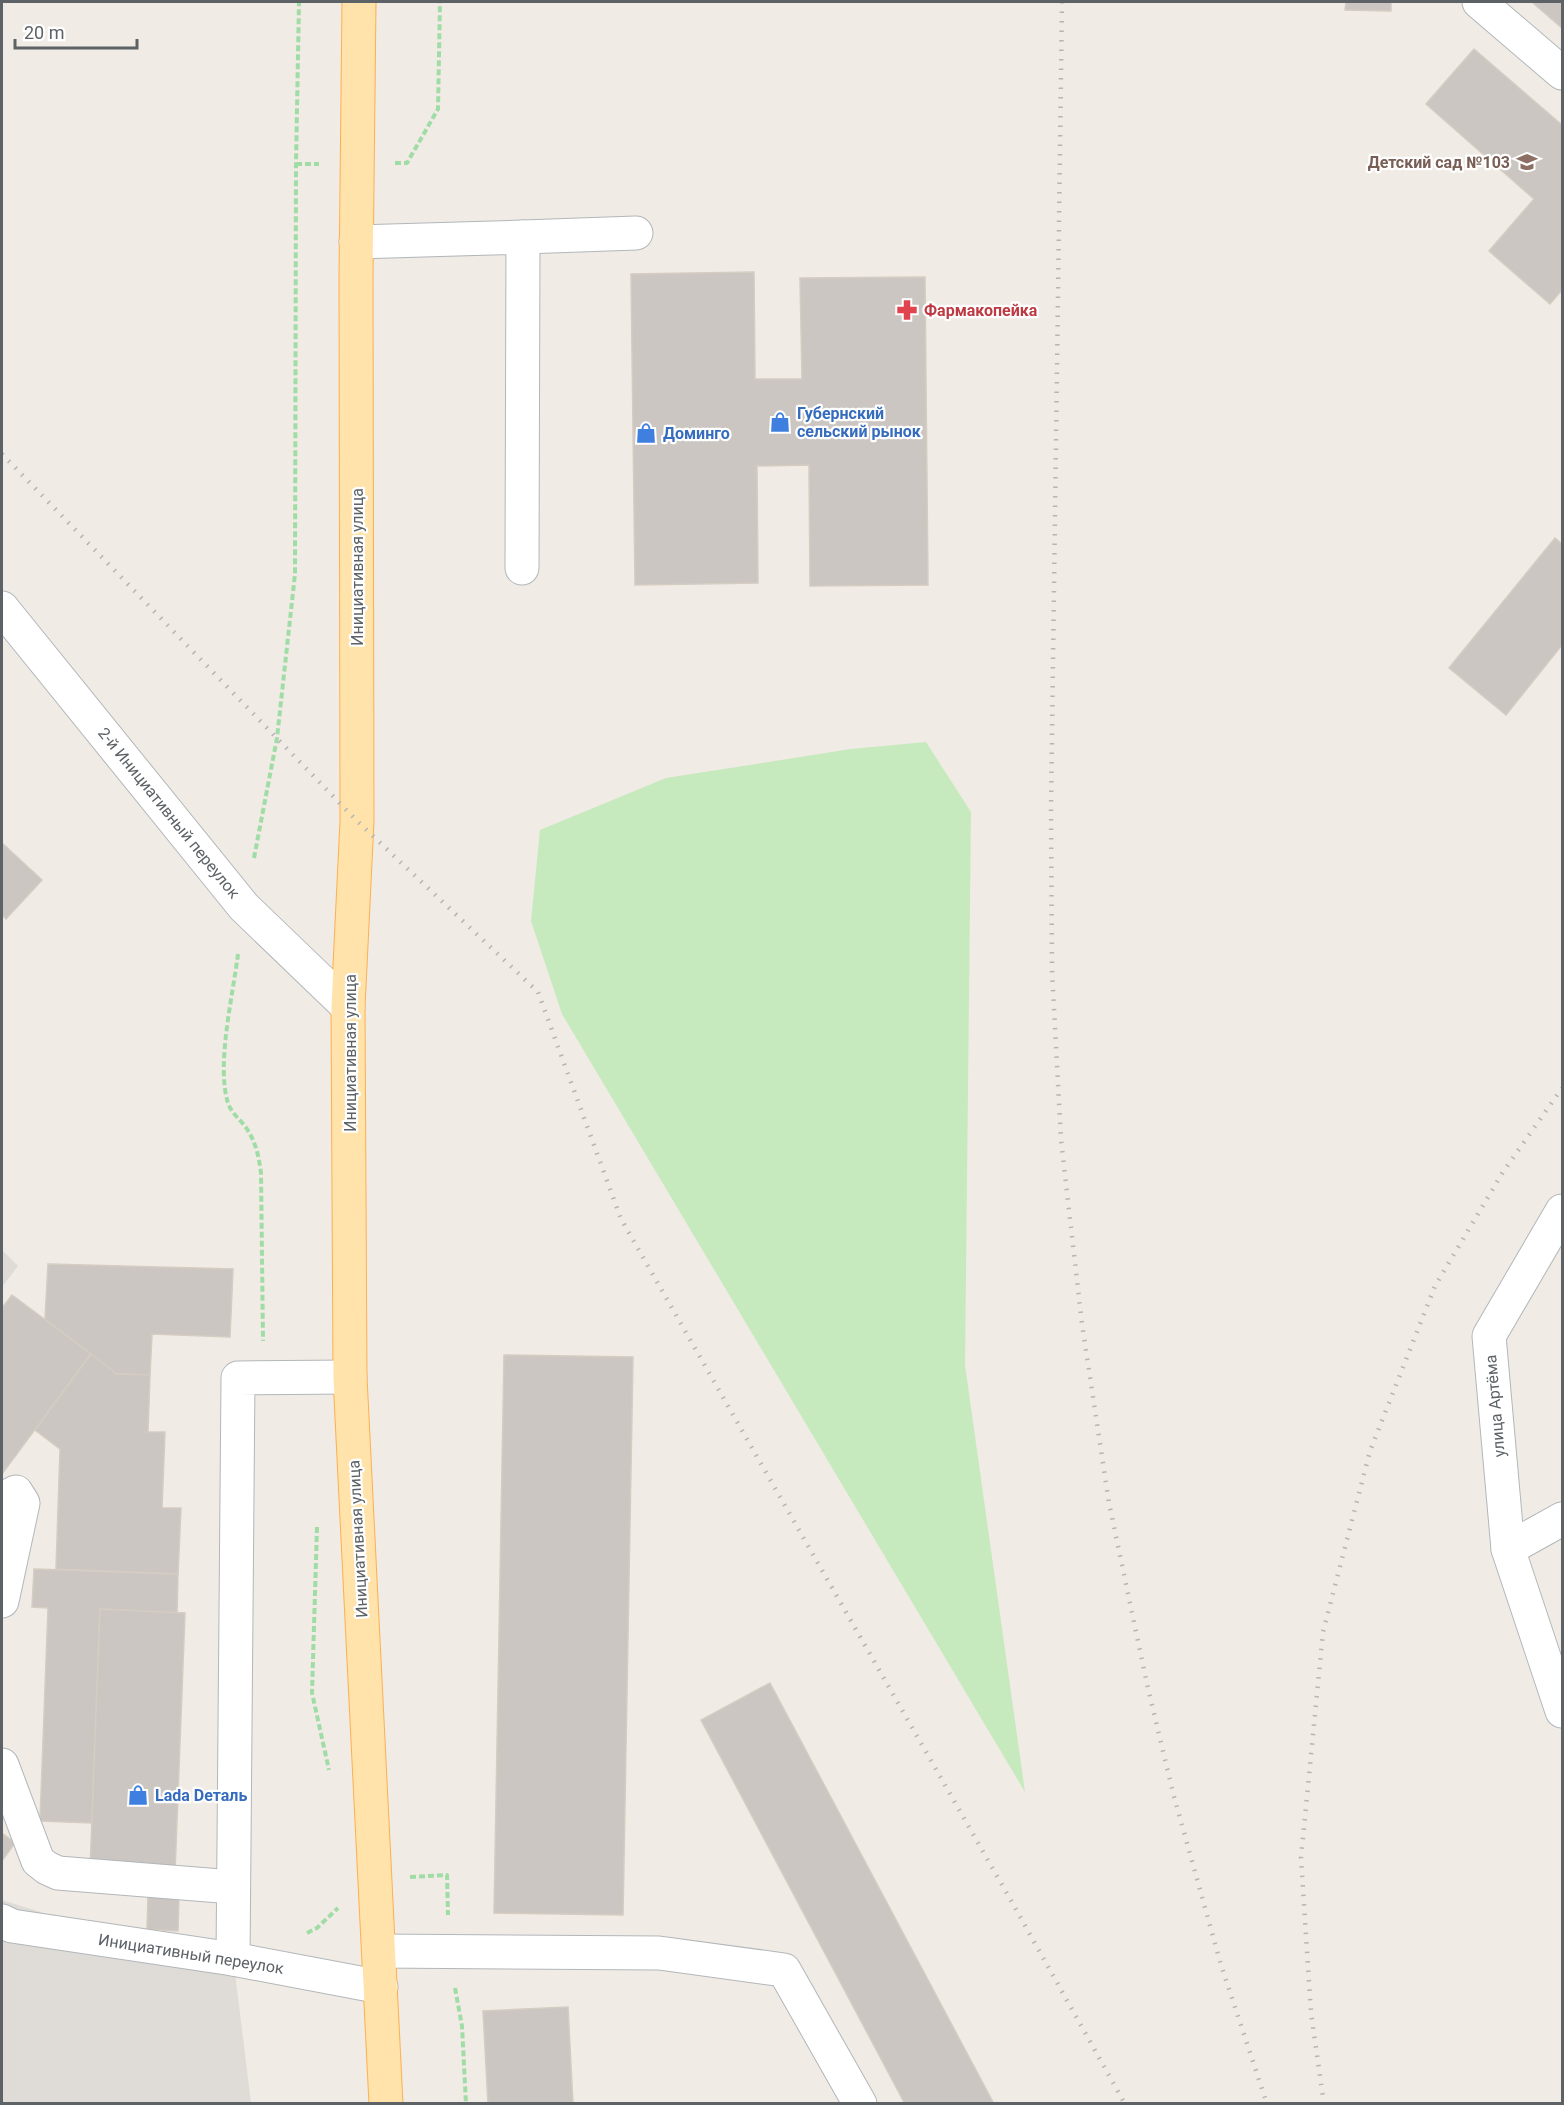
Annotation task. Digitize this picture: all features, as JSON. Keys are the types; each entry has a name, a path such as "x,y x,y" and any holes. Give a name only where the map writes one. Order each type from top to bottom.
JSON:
{"main road":[{"name":"Инициативная улица","path":"359,2 356,242 357,821 348,1007 350,1377 386,2103"}],"street":[{"path":"1479,2 1563,73"},
{"path":"356,242 636,233"},
{"path":"522,568 523,237"},
{"name":"2-й Инициативный переулок","path":"2,608 244,907 348,1007"},
{"name":"улица Артёма","path":"1563,1211 1489,1336 1508,1549 1563,1711"},
{"path":"232,1959 238,1378 350,1377"},
{"path":"2,1502 4,1498 16,1492 22,1503 2,1602"},
{"path":"1508,1549 1563,1519"},
{"path":"2,1765 38,1861 47,1868 58,1873 233,1887"},
{"name":"Инициативный переулок","path":"2,1922 12,1926 232,1959 381,1987"},
{"path":"379,1951 659,1953 783,1970 860,2103"}],"path":[{"path":"264,1378 261,1173 258,1151 247,1129 228,1106 223,1082 244,907 277,738 295,574 296,164 299,2"},
{"path":"296,164 407,163 438,109 440,2"},
{"path":"299,1937 317,1928 338,1909 340,1898"},
{"path":"449,1952 462,2026 466,2103"}],"shaded area":[{"path":"2,1250 18,1266 2,1287"},
{"path":"2,1900 235,1973 251,2103 2,2103"}],"green space":[{"path":"926,742 971,812 965,1365 1025,1792 562,1014 531,921 540,830 666,778 851,749"}],"building":[{"path":"1346,2 1391,2 1391,11 1345,10"},
{"path":"1532,2 1562,2 1562,28"},
{"name":"Детский сад №103","path":"1474,49 1562,125 1562,290 1550,304 1489,251 1534,199 1426,104"},
{"name":"Губернский сельский рынок","path":"754,272 755,379 802,379 800,278 925,277 928,585 810,586 809,465 757,466 758,583 635,585 631,274"},
{"path":"1555,538 1562,544 1562,645 1506,715 1449,668"},
{"path":"2,843 42,880 6,919 2,915"},
{"path":"48,1264 233,1269 230,1337 152,1334 150,1375 117,1374 45,1319"},
{"path":"12,1295 91,1354 2,1474 2,1308"},
{"path":"91,1354 117,1374 150,1375 148,1432 165,1432 162,1508 181,1508 178,1574 56,1569 60,1449 35,1430"},
{"path":"504,1355 633,1357 623,1915 494,1913"},
{"path":"34,1569 178,1574 177,1613 100,1609 92,1823 40,1821 48,1608 32,1607"},
{"path":"100,1609 185,1613 175,1873 90,1870"},
{"path":"770,1683 994,2104 905,2104 701,1720"},
{"path":"2,1833 15,1843 2,1861"},
{"path":"148,1895 179,1896 178,1931 147,1929"},
{"path":"568,2007 573,2104 488,2104 483,2011"}],"railway":[{"path":"1062,2 1051,809 1052,970 1061,1140 1082,1324 1109,1503 1147,1684 1173,1793 1221,1965 1267,2104"},
{"path":"2,454 357,821 538,992 621,1219 1125,2104"},
{"path":"1324,2104 1311,2013 1301,1858 1323,1632 1370,1451 1435,1286 1503,1172 1562,1088"}],"place":[{"name":"Детский сад №103","path":"1527,162"},
{"name":"Фармакопейка","path":"907,310"},
{"name":"Губернский сельский рынок","path":"780,422"},
{"name":"Доминго","path":"646,433"},
{"name":"Lada Dеталь","path":"138,1795"}]}
